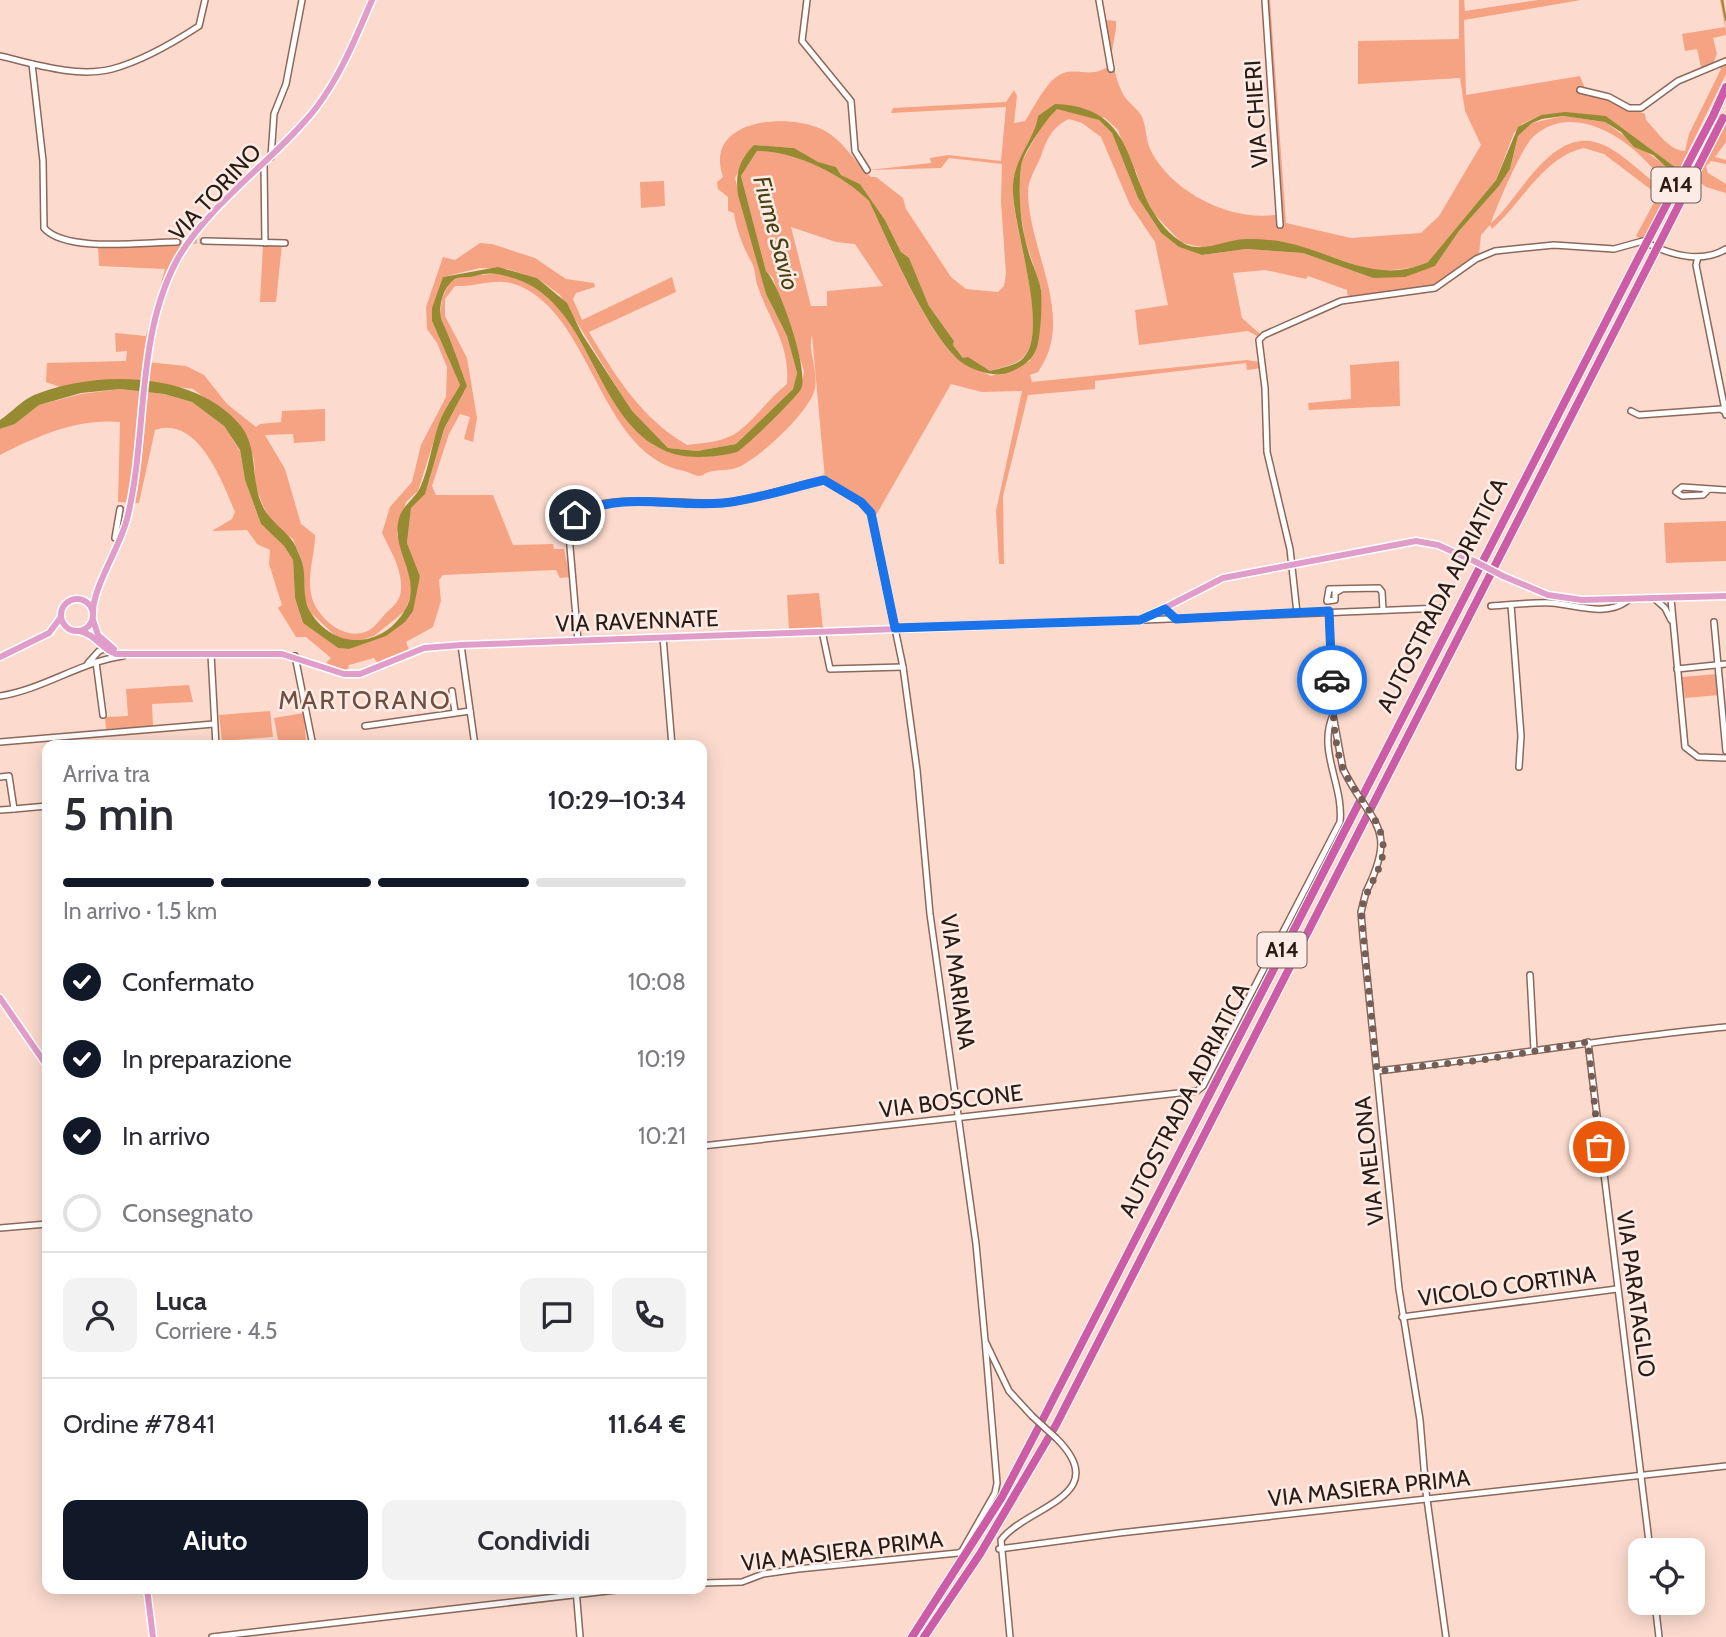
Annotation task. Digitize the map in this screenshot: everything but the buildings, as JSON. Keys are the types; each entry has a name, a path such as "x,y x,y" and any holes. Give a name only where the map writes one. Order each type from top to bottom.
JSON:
{"highway":[{"name":"AUTOSTRADA ADRIATICA","path":"912,1637 1002,1497 1026,1452 1726,87"},
{"name":"AUTOSTRADA ADRIATICA","path":"924,1637 980,1554 1056,1425 1724,115"}],"main road":[{"name":"VIA TORINO","path":"93,616 95,592 106,576 127,518 153,335 163,291 179,258 209,219 271,157 326,93 345,62 372,0"},
{"name":"VIA RAVENNATE","path":"79,631 90,634 105,647 127,656 264,653 295,656 344,674 360,674 424,648 461,645 1140,620 1223,578 1416,541 1438,545 1548,594 1628,601"},
{"path":"49,633 61,617 65,606 95,592"},
{"path":"1628,601 1726,597"},
{"path":"79,599 88,603 98,635 105,647"},
{"path":"0,657 49,633 88,628 93,616"},
{"path":"61,617 71,630"},
{"name":"VIA RAVENNATE","path":"105,647 143,655"},
{"path":"0,998 42,1059"},
{"path":"149,1594 153,1637"}],"street":[{"path":"0,56 32,64 86,71 112,69 169,45 199,26 205,0"},
{"path":"271,157 274,114 286,84 302,0"},
{"path":"807,0 802,41 851,101 855,151 857,159 867,170"},
{"path":"1099,0 1111,69"},
{"name":"VIA CHIERI","path":"1265,0 1280,225"},
{"path":"1580,90 1609,97 1629,108 1641,108 1678,81 1726,61"},
{"path":"32,64 43,161 44,228 50,235 74,243 177,242"},
{"path":"264,164 265,243"},
{"path":"204,241 285,243"},
{"path":"1297,613 1293,564 1267,452 1265,388 1259,340 1264,335 1341,301 1435,288 1483,255 1520,247 1614,249 1643,241 1661,251 1698,257 1726,249"},
{"path":"1698,257 1696,265 1726,413"},
{"path":"1632,411 1639,415 1721,409 1726,413"},
{"name":"VIA MARIANA","path":"578,640 568,531 571,517 609,501 723,503 768,496 824,480 861,502 871,513 903,667 917,770 930,914 941,976 976,1244 995,1493"},
{"path":"1708,491 1703,487 1682,487 1676,492 1682,496 1726,490"},
{"path":"115,538 120,509"},
{"path":"118,524 122,533"},
{"path":"1342,589 1379,588 1382,592 1383,610"},
{"path":"1674,608 1684,598"},
{"path":"1655,599 1665,608 1672,622"},
{"path":"1665,608 1671,599"},
{"path":"1671,599 1674,608 1672,622 1685,747 1698,757 1726,758"},
{"path":"1491,606 1553,603 1580,608 1619,607 1628,601"},
{"path":"1511,605 1521,736 1519,767"},
{"name":"VIA RAVENNATE","path":"1140,620 1442,608"},
{"path":"1165,609 1176,619"},
{"name":"VIA MELONA","path":"1329,611 1333,715 1343,769 1378,827 1382,841 1379,866 1366,892 1361,912 1402,1317 1420,1420 1446,1637"},
{"path":"1714,622 1726,751"},
{"path":"822,631 830,669 903,667"},
{"path":"663,637 672,740"},
{"path":"461,645 474,740"},
{"path":"103,715 99,661 105,647"},
{"name":"VIA RAVENNATE","path":"84,667 105,647"},
{"path":"211,654 215,740"},
{"name":"VIA RAVENNATE","path":"0,696 47,684 99,661 127,656"},
{"path":"295,656 312,740"},
{"path":"1677,669 1726,664"},
{"path":"452,691 455,712"},
{"path":"365,726 470,711"},
{"name":"VIA BOSCONE","path":"707,1145 1075,1104 1189,1094 1203,1086 1340,822 1342,807 1328,759 1328,726 1333,715"},
{"path":"0,742 214,724"},
{"path":"0,777 9,776 13,809"},
{"path":"0,810 42,806"},
{"path":"1530,975 1534,1050"},
{"path":"1377,1071 1482,1060 1588,1042 1726,1027"},
{"name":"VIA PARATAGLIO","path":"1588,1042 1649,1538"},
{"path":"0,1228 42,1224"},
{"name":"VICOLO CORTINA","path":"1402,1317 1617,1289"},
{"name":"VIA MARIANA","path":"985,1340 1009,1391 1073,1458 1074,1483 1068,1493 1006,1534"},
{"name":"VIA MASIERA PRIMA","path":"999,1549 1726,1466"},
{"name":"VIA MASIERA PRIMA","path":"707,1583 742,1582 763,1574 798,1569 958,1553 995,1493"},
{"path":"1006,1534 1010,1545 1015,1547"},
{"path":"1006,1534 999,1549 1010,1637"},
{"path":"212,1637 552,1594"},
{"path":"576,1594 580,1637"},
{"path":"1657,1615 1659,1637"}],"shaded area":[{"path":"1262,0 1270,0 1286,223 1351,238 1421,233 1439,216 1481,145 1465,111 1460,78 1358,84 1358,41 1459,39 1459,0 1464,0 1465,11 1538,0 1581,0 1464,20 1466,95 1580,76 1586,91 1645,114 1646,120 1664,140 1674,148 1685,151 1689,134 1721,69 1718,64 1726,56 1726,74 1679,170 1606,116 1541,115 1522,124 1514,133 1496,180 1428,262 1417,267 1378,272 1285,242 1245,239 1206,248 1182,243 1154,214 1142,191 1136,171 1132,170 1118,130 1105,118 1055,104 1034,132 1014,178 1014,206 1032,306 1033,329 1029,348 1017,362 990,371 963,358 953,345 954,341 929,306 909,259 901,252 885,220 860,184 841,175 836,167 818,163 794,148 754,145 735,178 766,294 787,336 797,373 793,389 736,444 697,451 668,448 632,412 560,295 537,278 507,269 480,268 443,277 432,321 460,385 441,418 418,491 406,502 397,534 411,578 411,594 405,611 374,636 358,641 340,640 310,612 305,598 303,565 293,539 275,527 263,506 256,487 254,459 240,426 193,389 119,379 60,387 46,382 47,363 126,361 127,351 116,352 115,333 146,336 165,269 99,266 98,245 186,244 171,267 146,362 186,366 204,375 227,404 256,427 260,424 281,422 282,411 325,409 325,441 294,443 293,434 265,435 285,469 301,524 315,535 310,590 315,606 332,626 348,633 365,632 376,624 400,596 400,573 382,533 390,507 412,482 421,445 446,397 447,367 437,343 427,329 426,307 443,257 455,260 480,243 492,244 535,258 566,279 594,283 595,287 576,293 573,299 582,320 672,277 676,292 589,332 631,395 656,422 687,445 721,440 745,426 787,384 783,345 758,287 754,267 741,238 734,213 728,211 728,197 718,189 717,182 723,177 720,158 724,144 734,133 748,126 783,121 801,123 825,131 840,143 871,177 876,177 903,198 906,209 951,277 966,289 998,292 1004,286 1006,274 1001,202 1002,164 949,158 941,168 869,170 931,163 930,158 948,155 1001,161 1006,107 891,113 893,108 1006,102 1014,90 1017,96 1014,123 1025,121 1048,85 1060,74 1093,72 1109,66 1102,25 1106,20 1116,21 1112,59 1116,77 1125,97 1141,115 1149,147 1160,166 1187,191 1204,201 1239,213 1275,215 1276,195"},
{"path":"1720,0 1724,0 1726,35 1713,38 1717,54 1711,68 1702,71 1697,49 1685,51 1682,34 1725,27"},
{"path":"1055,104 1085,109 1106,120 1120,137 1148,201 1161,223 1180,241 1196,247 1247,239 1284,242 1373,269 1409,268 1428,262 1496,180 1518,127 1541,115 1565,112 1606,116 1679,170 1677,174 1673,173 1653,155 1634,147 1621,132 1605,122 1563,116 1542,119 1532,123 1518,136 1510,169 1499,186 1459,231 1435,266 1405,277 1373,278 1303,253 1246,249 1202,255 1179,247 1161,233 1138,198 1112,133 1099,120 1057,109 1041,128 1026,153 1020,177 1023,229 1041,290 1038,343 1032,358 1010,372 998,374 985,373 961,362 935,332 869,201 832,173 817,166 787,155 757,151 741,176 766,271 778,292 797,347 803,379 797,394 737,452 706,457 674,454 647,441 627,420 610,395 580,339 563,314 542,293 516,279 496,274 455,279 444,292 441,316 467,386 444,429 425,494 411,508 407,543 420,576 413,611 405,622 386,636 349,649 338,648 303,623 295,598 293,560 284,546 261,524 245,480 240,450 224,426 192,402 164,394 120,389 81,393 39,405 15,424 0,429 0,420 29,397 86,381 144,380 172,385 198,394 221,408 247,435 259,497 267,513 296,547 304,572 305,596 311,613 321,625 345,639 372,638 396,623 410,599 409,577 398,534 399,517 420,488 441,418 460,385 432,321 432,308 443,277 498,267 537,278 567,303 582,334 632,411 668,448 697,451 736,444 793,389 797,373 787,336 766,294 738,195 739,168 754,145 794,148 818,162 836,167 841,175 860,184 885,220 901,252 909,258 929,306 954,341 953,345 963,358 968,357 990,371 1020,361 1029,348 1033,329 1032,305 1013,185 1017,165 1034,132 1038,116"},
{"path":"1062,108 1099,120 1112,133 1138,198 1161,233 1179,247 1202,255 1246,249 1303,253 1373,278 1435,266 1459,231 1499,186 1510,169 1518,136 1532,123 1563,116 1605,122 1677,174 1668,191 1644,159 1610,133 1590,125 1570,122 1551,126 1533,137 1522,152 1491,223 1552,154 1570,144 1586,141 1602,144 1617,152 1667,193 1643,240 1636,236 1658,195 1604,154 1584,148 1570,153 1545,171 1492,229 1490,225 1481,235 1479,254 1437,285 1348,298 1347,290 1308,276 1306,279 1265,270 1233,273 1242,318 1260,334 1259,337 1248,331 1139,345 1135,310 1168,305 1155,242 1130,205 1101,137 1082,123 1069,119 1063,122 1048,139 1028,187 1030,214 1048,283 1053,329 1049,351 1038,372 1030,375 1032,382 1247,360 1259,362 1261,368 1247,370 1246,363 1095,381 1095,389 1028,395 1003,496 1004,564 999,564 996,511 1022,391 982,392 951,384 875,517 869,504 825,479 812,335 814,392 795,420 776,440 743,465 697,476 656,460 634,441 616,416 568,331 549,307 526,289 508,282 455,286 445,299 445,316 467,358 477,418 473,442 464,439 470,417 460,414 449,434 432,486 436,495 493,495 513,545 553,544 554,549 564,549 570,577 560,578 556,570 443,575 439,580 441,601 433,627 406,642 409,650 378,664 374,658 349,665 347,671 326,663 331,658 306,637 296,637 278,608 282,605 269,564 270,550 257,544 247,530 212,531 232,519 235,512 207,454 184,432 170,428 155,430 139,503 118,502 120,422 89,423 58,430 0,455 0,429 15,424 39,405 81,394 120,389 164,394 192,402 224,426 240,451 245,480 261,524 284,546 293,560 295,598 303,623 338,648 349,649 405,622 420,576 407,543 411,508 425,493 444,429 467,386 440,316 442,299 449,283 459,277 501,273 537,287 561,308 623,413 653,445 671,453 724,453 755,435 801,388 804,371 773,278 766,271 741,176 757,151 787,155 817,166 832,173 869,201 922,311 935,332 961,362 991,376 1030,361 1039,324 1041,289 1025,239 1019,201 1021,163 1045,120 1056,109","holes":["791,227 836,242 855,244 883,286 827,291 827,306 811,306"]},
{"path":"1726,124 1726,142 1715,157 1726,160 1726,164 1711,161 1706,166 1708,173 1726,184 1726,193 1706,187 1697,180"},
{"path":"664,181 665,206 641,208 640,182"},
{"path":"282,244 276,302 260,302 263,245"},
{"path":"1399,361 1400,406 1309,410 1308,403 1351,399 1350,365"},
{"path":"1726,521 1726,561 1666,563 1664,523"},
{"path":"819,593 823,628 789,629 787,595"},
{"path":"1717,674 1720,695 1685,698 1682,677"},
{"path":"189,685 193,702 152,704 153,726 106,729 105,717 128,716 126,689"},
{"path":"270,711 273,737 222,740 219,715"},
{"path":"304,713 306,740 278,740 274,718"}],"waterway":[{"path":"1722,0 1726,20"}],"tunnel":[{"path":"177,242 204,241"}],"way so far":[{"path":"1332,680 1333,715 1340,761 1349,781 1378,827 1382,841 1383,852 1379,866 1366,892 1361,912 1377,1071 1482,1060 1588,1042 1599,1147"}],"district":[{"name":"MARTORANO","path":"365,700"}],"route":[{"path":"575,515 609,501 723,503 768,496 824,480 861,502 871,513 895,628 1140,620 1165,609 1176,619 1329,611 1332,680"}],"water label":[{"name":"Fiume Savio","path":"776,233"}]}
